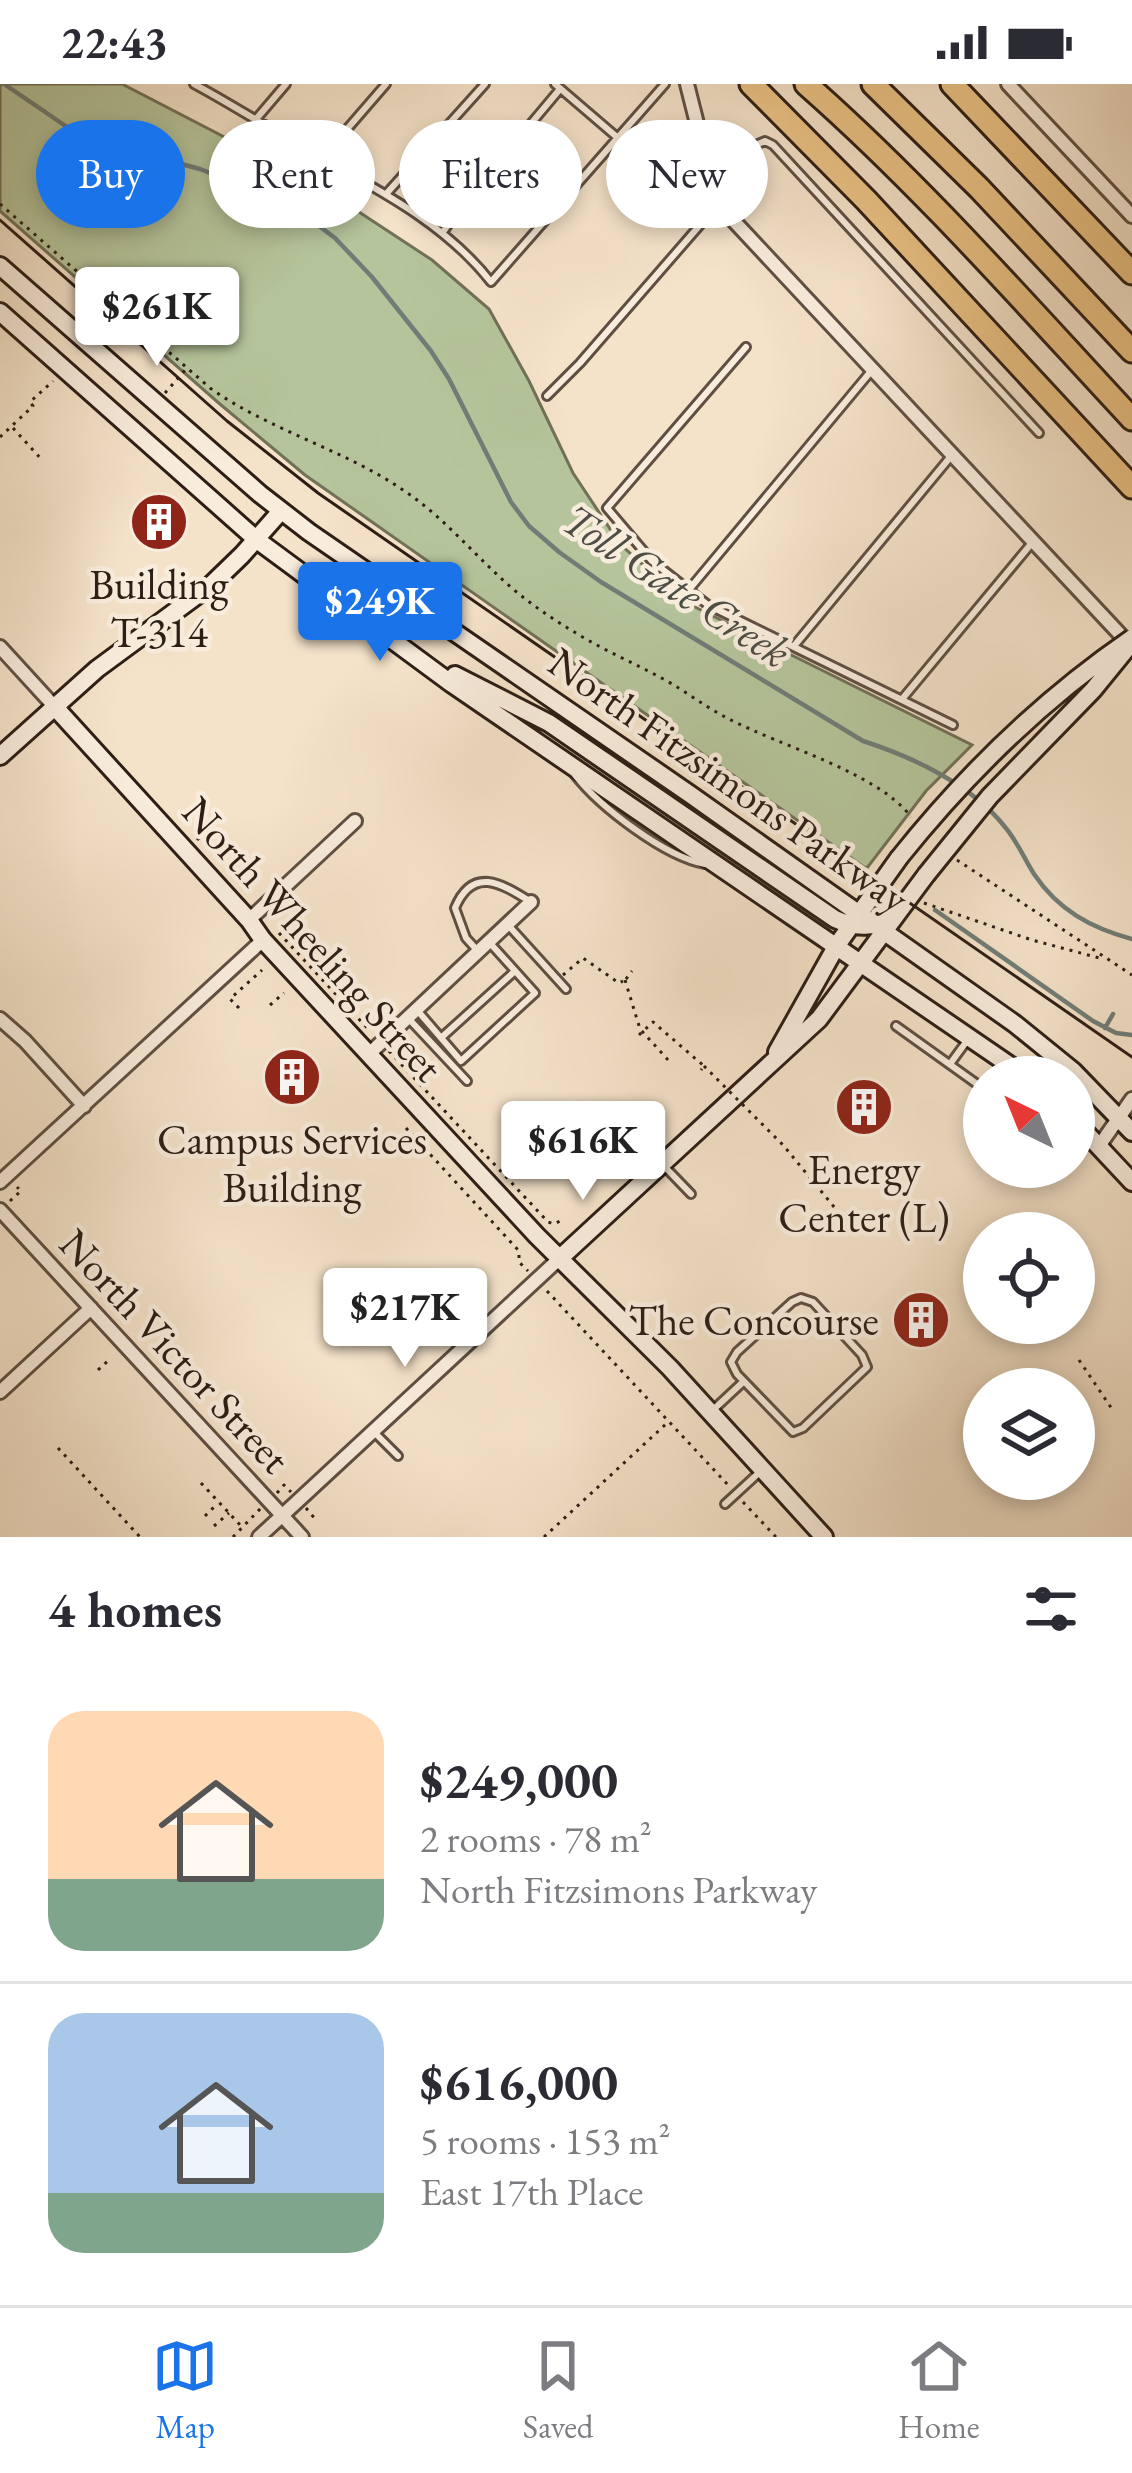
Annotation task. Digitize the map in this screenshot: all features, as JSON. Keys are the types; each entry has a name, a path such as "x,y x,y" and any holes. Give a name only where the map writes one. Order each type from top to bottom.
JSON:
{"highway":[{"path":"752,84 1132,488"},
{"path":"806,84 945,219 1132,419"},
{"path":"873,84 979,188 1132,352"},
{"path":"952,84 1132,274"}],"main road":[{"name":"North Fitzsimons Parkway","path":"1,270 281,511 1042,1044 1127,1123"},
{"name":"North Fitzsimons Parkway","path":"0,312 256,540 411,654 998,1056"},
{"path":"0,756 97,669 211,585 281,511"},
{"path":"559,1259 819,1019 862,962 866,924 899,858 984,759 1074,680 1132,642"},
{"path":"774,1058 837,945 866,924 895,916 990,796 1093,690 1132,642"},
{"path":"411,654 533,714 835,919 866,924"},
{"name":"North Wheeling Street","path":"53,706 263,940 824,1537"},
{"path":"1095,1142 1132,1182"}],"street":[{"path":"687,84 696,120"},
{"path":"1008,84 1132,216"},
{"path":"741,228 1132,642"},
{"name":"North Wheeling Street","path":"0,647 53,706"},
{"path":"249,920 356,821"},
{"path":"369,1054 531,902"},
{"path":"0,1182 263,940"},
{"path":"0,1019 84,1106"},
{"path":"1099,1146 1127,1123 1132,1099"},
{"name":"North Victor Street","path":"0,1210 302,1537"},
{"path":"259,1537 559,1259"},
{"path":"0,1392 91,1308"}],"lane":[{"path":"194,84 260,120"},
{"path":"257,118 286,84"},
{"path":"355,120 386,84"},
{"path":"386,194 485,84"},
{"path":"634,120 665,84"},
{"path":"443,232 557,86 606,128"},
{"path":"768,143 1039,433"},
{"path":"375,188 443,232 491,283 606,152"},
{"path":"547,396 697,228"},
{"path":"746,347 607,508 639,548 687,592 953,724"},
{"path":"687,592 872,370"},
{"path":"794,646 952,455"},
{"path":"904,698 1033,541"},
{"path":"412,1014 442,1037 460,1061 535,993 514,971 466,938 455,908 477,881 503,886 531,902"},
{"path":"508,925 566,989"},
{"path":"442,1037 514,971"},
{"path":"412,1014 466,1081"},
{"path":"896,1026 963,1074"},
{"path":"950,1064 970,1036"},
{"path":"662,1164 691,1194"},
{"path":"801,1298 813,1302 866,1362 862,1374 796,1432 744,1382 731,1366 734,1355 801,1298"},
{"path":"710,1412 744,1382"},
{"path":"374,1431 398,1456"},
{"path":"724,1504 763,1469"}],"path":[{"path":"0,204 234,405 378,473 439,517 538,610 730,720 890,794 915,822"},
{"path":"165,392 187,367"},
{"path":"30,402 52,381"},
{"path":"0,437 33,406 24,397"},
{"path":"0,424 43,460"},
{"path":"203,835 212,826"},
{"path":"947,853 1132,975"},
{"path":"911,893 925,903 1032,940 1111,961"},
{"path":"558,980 583,958 619,983 632,970"},
{"path":"238,1008 230,999 262,970"},
{"path":"625,980 641,1033 669,1061"},
{"path":"270,1005 284,993"},
{"path":"641,1033 653,1022 658,1025 783,1145 849,1225"},
{"path":"406,1128 519,1251 519,1262 528,1270"},
{"path":"546,1290 776,1537"},
{"path":"460,1317 465,1322 474,1318 462,1328"},
{"path":"98,1370 109,1360"},
{"path":"1078,1360 1112,1409"},
{"path":"548,1536 668,1422"},
{"path":"58,1448 140,1537"},
{"path":"201,1483 243,1528 233,1537"},
{"path":"205,1516 219,1503"},
{"path":"214,1526 229,1513"}],"green space":[{"path":"0,84 122,84 209,129 209,228 375,228 375,223 432,260 489,309 573,473 620,544 683,601 972,745 926,791 864,867 305,475 0,211"}],"waterway":[{"name":"Toll Gate Creek","path":"4,84 70,129 99,142 200,169 265,195 335,238 431,351 511,502 529,526 601,582 863,741 902,755 959,786 1005,827 1054,898 1089,923 1132,939"},
{"path":"935,910 1093,1021 1132,1035"},
{"path":"1105,1028 1113,1014"}],"tram line":[{"path":"0,220 227,421 318,493 1132,1057"}],"place":[{"name":"Building T-314","path":"159,522"},
{"name":"Campus Services Building","path":"292,1077"},
{"name":"Energy Center (L)","path":"864,1107"},
{"name":"The Concourse","path":"921,1320"}]}
